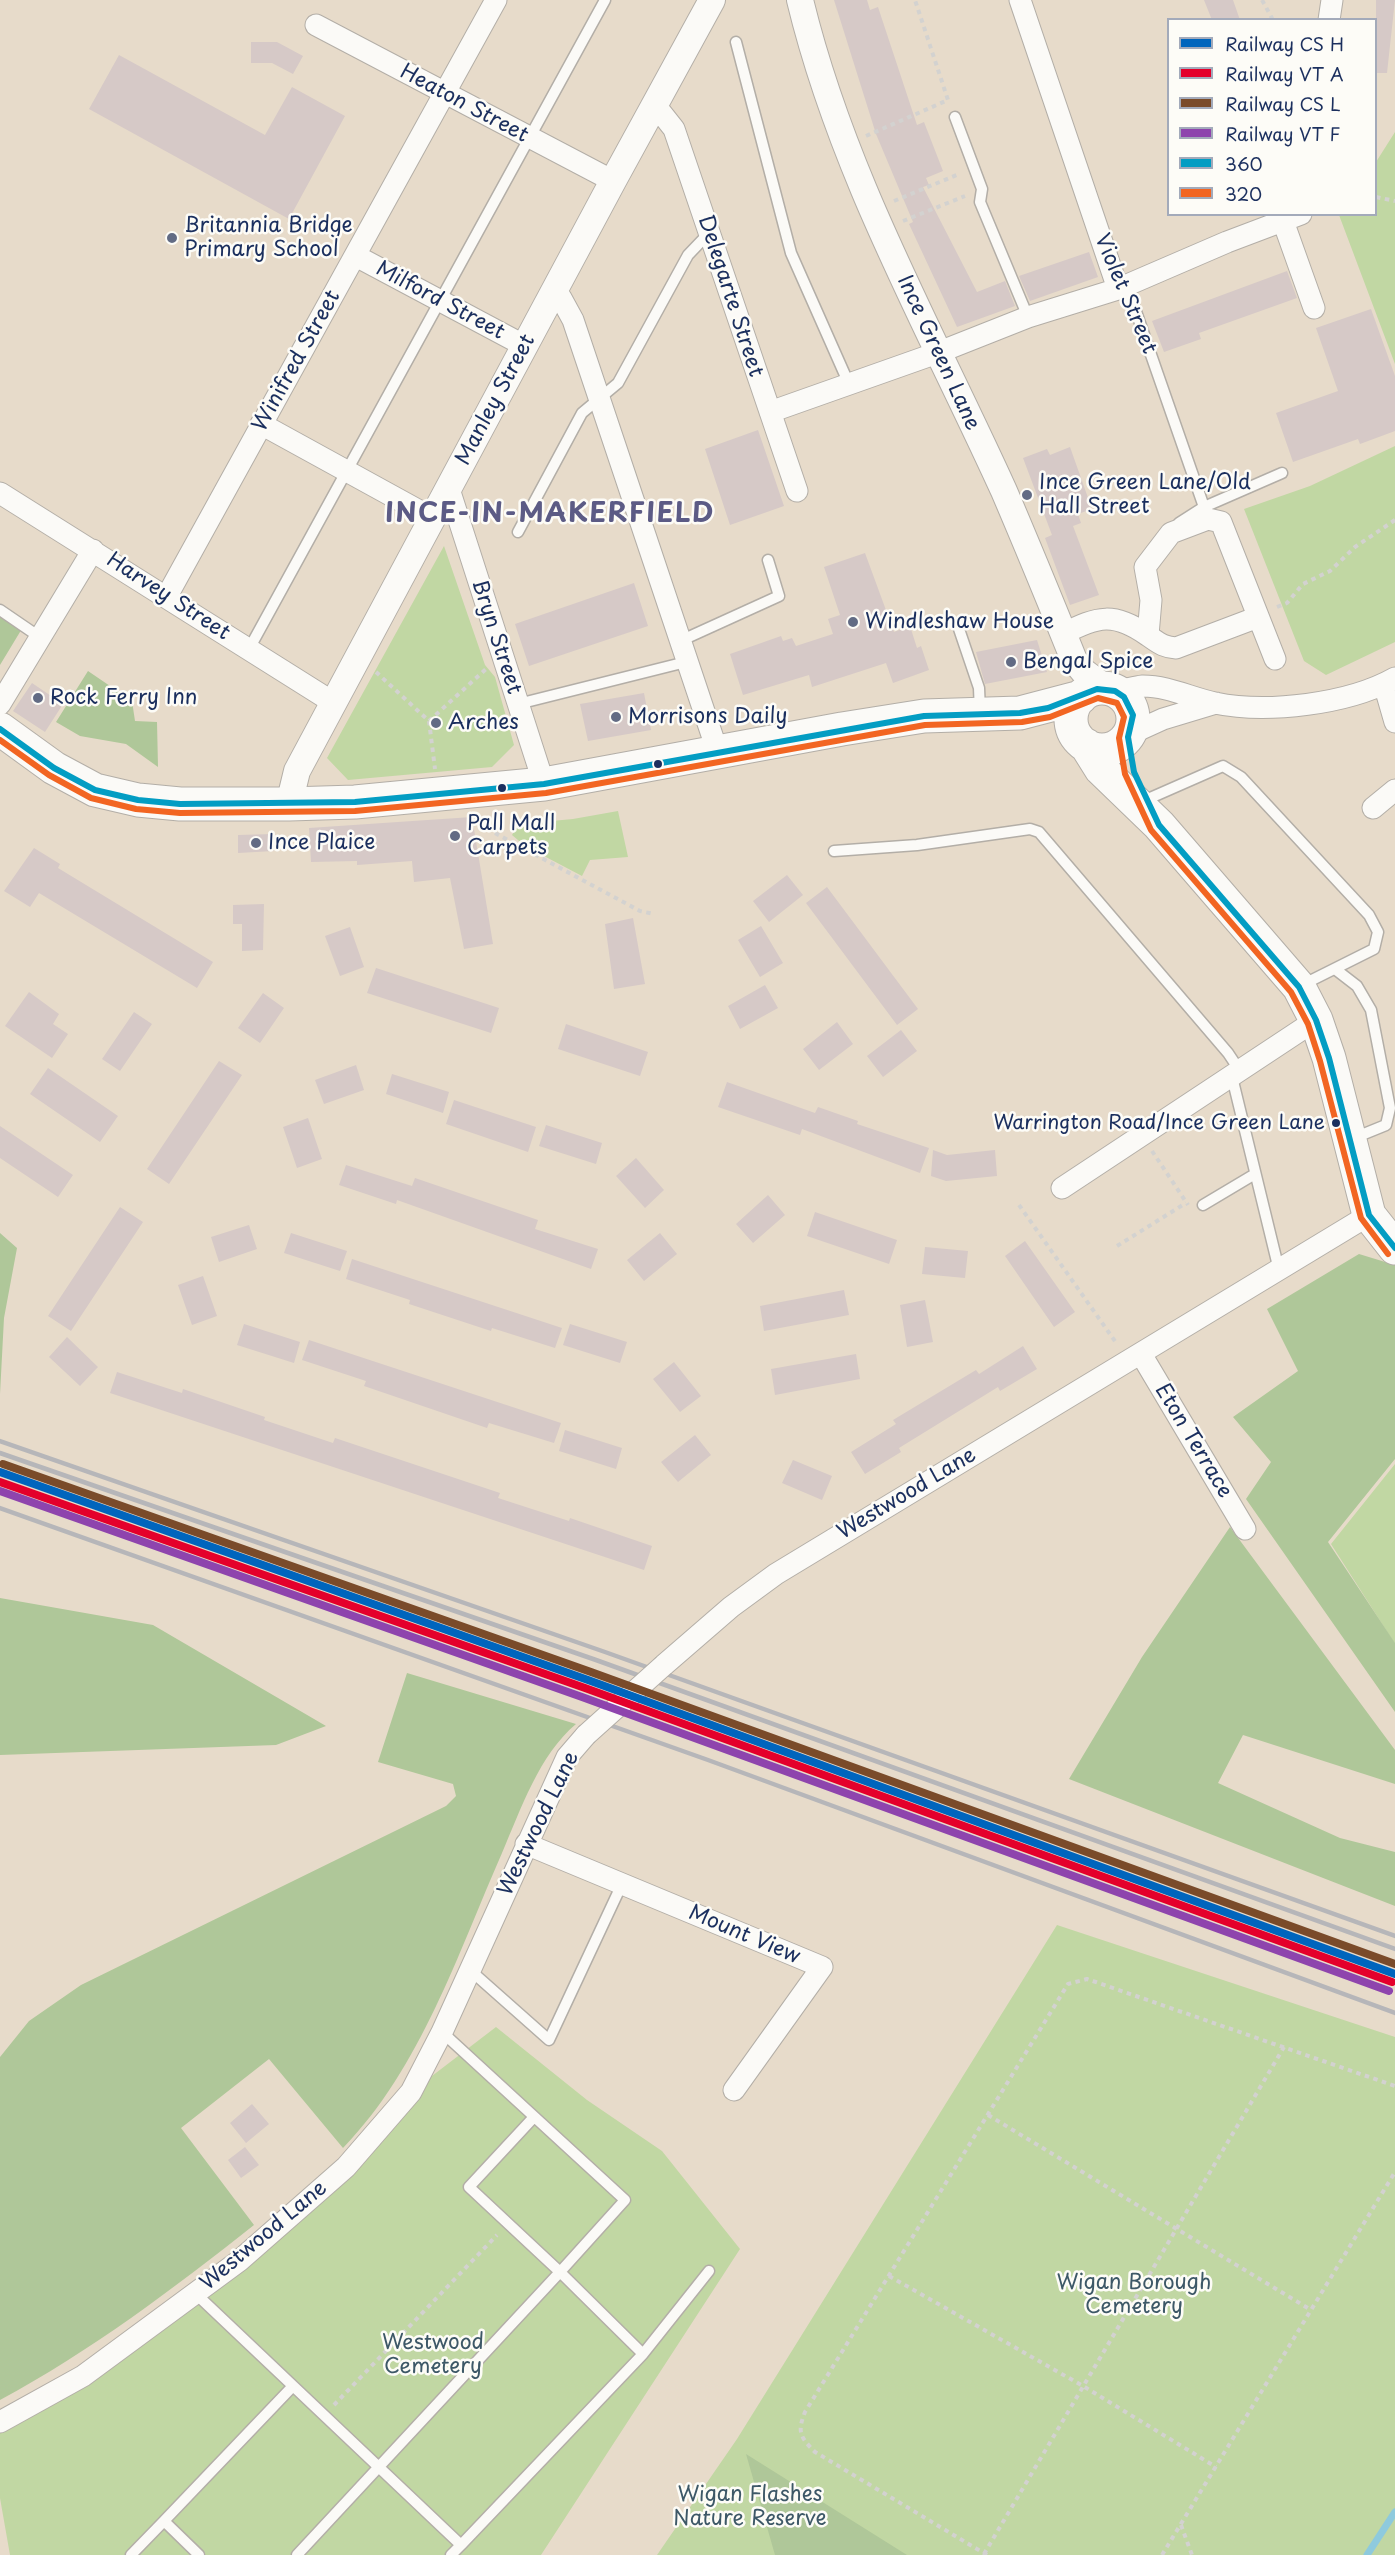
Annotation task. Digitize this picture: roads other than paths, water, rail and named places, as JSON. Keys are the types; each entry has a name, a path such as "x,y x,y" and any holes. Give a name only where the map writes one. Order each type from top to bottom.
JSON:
{"main road":[{"path":"1101,692 1075,705 1072,726 1101,769 1147,810 1299,987 1316,1020 1329,1058 1369,1215 1395,1248"},
{"path":"0,729 54,768 95,790 138,800 180,804 355,802 544,784 924,716 985,715 1041,710 1101,692 1124,697 1133,715 1129,735 1134,772 1147,810"},
{"path":"985,715 1094,749 1113,748 1129,735"}],"street":[{"name":"Winifred Street","path":"167,596 496,0"},
{"name":"Manley Street","path":"289,804 297,771 712,0"},
{"name":"Ince Green Lane","path":"800,0 846,144 886,243 1004,491 1079,666 1101,692"},
{"name":"Violet Street","path":"1020,0 1118,289"},
{"path":"1329,18 1332,0"},
{"name":"Heaton Street","path":"316,25 529,139 613,181"},
{"name":"Delegarte Street","path":"655,105 674,129 797,491"},
{"path":"770,412 937,353 1028,317 1118,289 1292,218 1314,308"},
{"name":"Milford Street","path":"356,256 525,346"},
{"path":"553,292 561,298 573,320 718,753"},
{"path":"261,424 434,519"},
{"name":"Bryn Street","path":"449,489 544,784"},
{"name":"Harvey Street","path":"0,493 334,703"},
{"path":"1148,636 1151,600 1145,567 1171,533 1206,513 1221,522 1275,659"},
{"path":"0,704 93,550"},
{"path":"1064,634 1094,620 1109,618 1123,620 1162,647 1176,648 1255,610"},
{"path":"1101,692 1143,686 1180,692 1216,703 1274,706 1322,704 1390,681 1395,722"},
{"path":"1129,735 1163,719 1216,703"},
{"path":"1373,808 1395,790"},
{"path":"1062,1188 1173,1117 1316,1020"},
{"name":"Westwood Lane","path":"0,2422 83,2376 239,2260 346,2167 411,2091 442,2032 567,1757 586,1735 664,1665 731,1607 776,1574 1369,1215"},
{"name":"Eton Terrace","path":"1135,1357 1245,1529"},
{"name":"Mount View","path":"526,1844 822,1967 734,2090"}],"lane":[{"path":"249,649 605,0"},
{"path":"736,42 792,253 849,384"},
{"path":"955,117 974,168 981,193 980,202 1028,317"},
{"path":"518,532 582,413 618,383 688,255 710,232"},
{"name":"Violet Street","path":"1118,289 1132,303 1206,513"},
{"path":"1206,513 1282,473"},
{"path":"680,641 779,596 768,560"},
{"path":"0,610 41,638"},
{"path":"959,629 979,688 985,715"},
{"path":"518,704 686,662"},
{"path":"1147,810 1223,766 1241,777 1369,915 1378,932 1374,949 1299,987"},
{"path":"834,850 917,845 1030,829 1039,832 1228,1053 1236,1074 1255,1174 1279,1270"},
{"path":"1335,969 1357,987 1371,1010 1390,1108 1386,1125 1349,1140"},
{"path":"1203,1205 1255,1174"},
{"path":"470,1970 549,2040 622,1884"},
{"path":"297,2555 380,2469 625,2200 442,2032"},
{"path":"534,2117 470,2187 643,2354"},
{"path":"451,2555 643,2354 709,2271"},
{"path":"195,2293 461,2545"},
{"path":"131,2555 293,2386"},
{"path":"164,2521 199,2555"}],"waterway":[{"path":"1367,2555 1395,2512"}],"railway":[{"path":"0,1441 605,1652 1395,1936"},
{"path":"0,1453 596,1660 1395,1949"},
{"path":"0,1508 708,1760 1395,2013"}],"place":[{"name":"Britannia Bridge Primary School","path":"172,238"},
{"name":"Ince Green Lane/Old Hall Street","path":"1027,495"},
{"name":"Windleshaw House","path":"853,622"},
{"name":"Bengal Spice","path":"1011,662"},
{"name":"Rock Ferry Inn","path":"38,698"},
{"name":"Morrisons Daily","path":"616,717"},
{"name":"Arches","path":"436,723"},
{"name":"Pall Mall Carpets","path":"455,836"},
{"name":"Ince Plaice","path":"256,843"},
{"name":"Warrington Road/Ince Green Lane","path":"1336,1123"}],"district":[{"name":"INCE-IN-MAKERFIELD","path":"550,515"}],"park label":[{"name":"Wigan Borough Cemetery","path":"1134,2295"},
{"name":"Westwood Cemetery","path":"433,2355"},
{"name":"Wigan Flashes Nature Reserve","path":"750,2507"}]}
